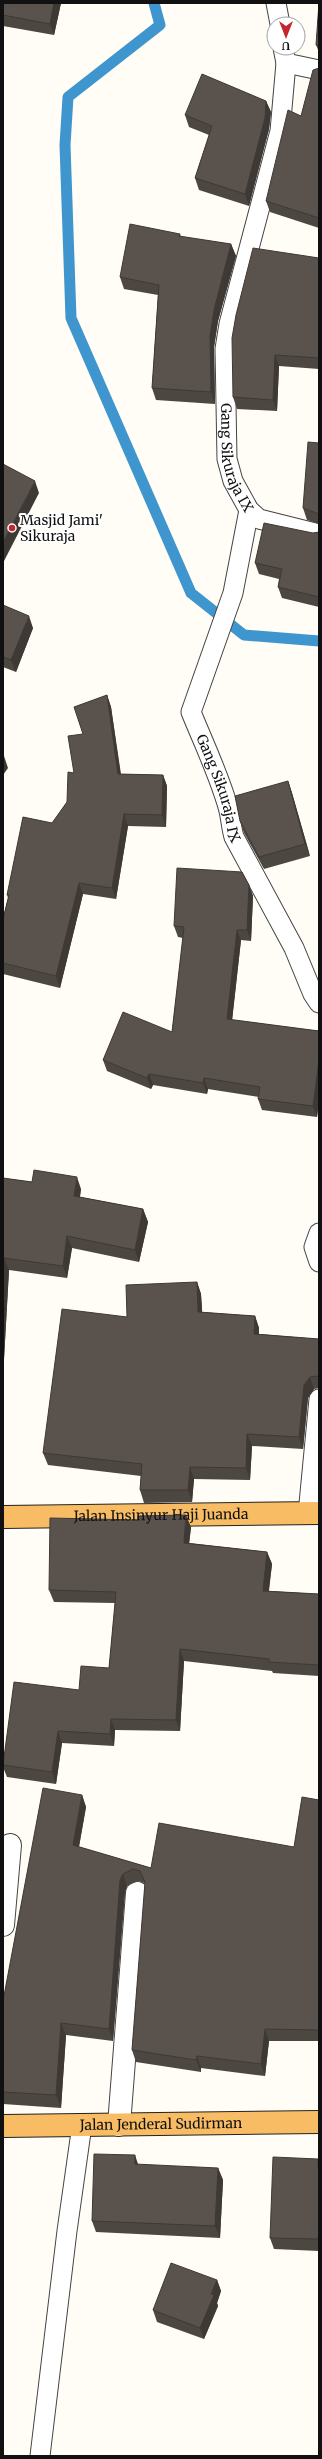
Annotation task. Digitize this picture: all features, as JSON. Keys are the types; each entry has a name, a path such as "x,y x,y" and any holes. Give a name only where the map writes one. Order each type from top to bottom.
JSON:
{"highway":[{"name":"Jalan Insinyur Haji Juanda","path":"3,1518 314,1513"},
{"name":"Jalan Jenderal Sudirman","path":"3,2126 319,2122"}],"street":[{"path":"3,1925 10,1845"},
{"path":"119,2125 138,1893"}],"lane":[{"path":"276,3 278,16"},
{"name":"Gang Sikuraja IX","path":"285,56 280,131 228,324 225,349 227,459 233,481 249,510 233,593 191,712 229,809 230,826 234,837 294,948 312,994 319,1004"},
{"path":"287,56 319,70"},
{"path":"249,510 259,519 319,534"},
{"path":"319,1233 314,1247 319,1262"},
{"path":"314,1513 319,1399"},
{"path":"40,2456 66,2231 82,2125"}],"building":[{"path":"3,3 54,3 50,24 3,15"},
{"path":"319,3 319,46 316,45"},
{"path":"319,68 319,218 266,201 288,110 301,116 313,70"},
{"path":"202,74 266,101 265,118 245,194 195,178 212,126 185,115"},
{"path":"130,224 180,234 179,236 231,244 214,310 210,336 211,392 152,388 159,285 120,277"},
{"path":"253,248 319,258 319,358 275,355 273,400 233,397 232,338 236,315"},
{"path":"308,442 319,443 319,514 303,508"},
{"path":"3,464 35,481 3,542"},
{"path":"264,523 313,533 319,532 319,597 278,587 282,569 255,563"},
{"path":"3,605 29,616 11,660 3,657"},
{"path":"107,695 118,774 163,775 162,815 124,814 112,888 79,883 56,976 3,963 3,919 9,895 7,895 23,817 52,823 67,802 68,772 74,773 68,736 83,734 74,707"},
{"path":"288,781 305,844 259,857 240,821 235,796"},
{"path":"177,868 242,872 249,885 247,930 237,930 227,1019 319,1031 319,1060 313,1106 258,1099 260,1087 204,1078 203,1083 149,1074 147,1078 103,1060 123,1012 172,1032 184,927 174,926"},
{"path":"34,1170 77,1177 74,1196 143,1209 135,1250 67,1236 63,1266 4,1258 3,1287 3,1178 32,1182"},
{"path":"197,1282 198,1312 255,1316 254,1334 319,1339 319,1377 310,1377 304,1385 299,1437 247,1434 246,1468 190,1467 188,1490 140,1490 142,1464 43,1453 62,1309 127,1317 126,1285"},
{"path":"186,1515 184,1543 267,1552 263,1591 319,1594 319,1665 269,1662 269,1659 180,1649 176,1720 111,1719 110,1734 58,1731 52,1772 3,1765 14,1682 79,1690 81,1666 109,1668 116,1592 49,1590 50,1518 138,1520 138,1516"},
{"path":"43,1788 82,1795 73,1845 151,1868 159,1823 294,1847 302,1797 319,1800 319,2030 265,2029 261,2064 197,2056 196,2060 132,2050 145,1882 140,1871 133,1869 123,1874 120,1880 109,2029 61,2023 56,2095 3,2092 3,2001"},
{"path":"94,2154 135,2155 135,2164 218,2168 215,2226 92,2221"},
{"path":"273,2157 318,2159 319,2239 270,2238"},
{"path":"171,2263 217,2280 211,2294 214,2295 200,2328 153,2310"}],"waterway":[{"path":"154,3 160,25 68,97 65,145 71,318 191,593 244,635 319,641"}],"place":[{"name":"Masjid Jami' Sikuraja","path":"12,528"}]}
